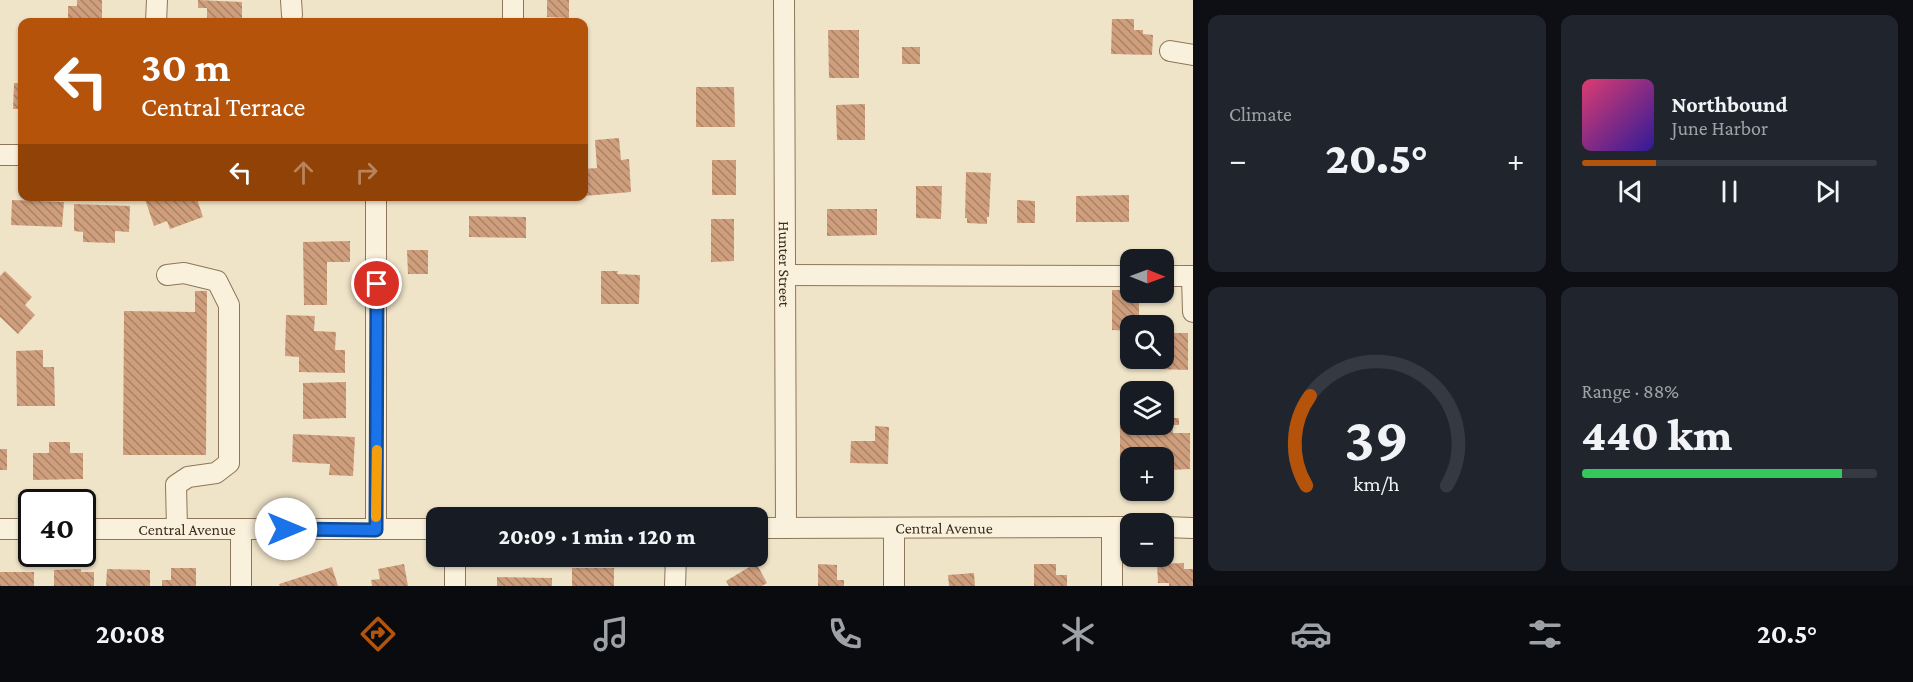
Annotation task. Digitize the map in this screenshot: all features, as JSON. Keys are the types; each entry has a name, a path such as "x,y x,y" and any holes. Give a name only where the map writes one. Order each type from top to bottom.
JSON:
{"street":[{"path":"156,18 157,0"},
{"path":"513,0 513,18"},
{"name":"Hunter Street","path":"784,0 786,528"},
{"path":"1170,51 1193,55"},
{"path":"0,154 18,154"},
{"path":"376,201 376,530"},
{"path":"167,275 184,273 217,281 229,304 229,463 216,473 188,477 176,485 177,529"},
{"path":"786,275 1120,276"},
{"path":"1174,276 1193,276 1193,312"},
{"name":"Central Avenue","path":"768,528 1120,527"},
{"path":"1174,527 1193,528"},
{"path":"894,528 894,586"},
{"path":"0,529 18,529"},
{"name":"Central Avenue","path":"96,529 426,529"},
{"path":"241,529 242,586"},
{"path":"1112,586 1120,534"},
{"path":"455,567 455,586"},
{"path":"675,567 675,586"}],"building":[{"path":"77,0 102,0 102,18 68,18 68,6 77,6"},
{"path":"198,0 242,2 242,18 207,18 207,8 198,8"},
{"path":"547,0 569,0 569,18 547,17"},
{"path":"1112,19 1134,19 1134,30 1143,30 1143,34 1153,35 1152,55 1111,54"},
{"path":"828,30 859,30 859,78 829,78"},
{"path":"902,47 920,47 920,64 902,64"},
{"path":"14,83 18,83 18,109 13,109"},
{"path":"696,87 734,87 735,127 696,127"},
{"path":"865,104 865,140 837,140 836,105"},
{"path":"619,138 621,160 629,159 631,192 588,196 588,169 597,168 595,140"},
{"path":"712,160 736,160 736,195 712,195"},
{"path":"966,172 991,173 987,224 967,223 967,218 965,218"},
{"path":"916,186 942,186 941,219 916,218"},
{"path":"1129,195 1129,222 1076,222 1076,196"},
{"path":"12,200 64,202 62,227 11,225"},
{"path":"1017,200 1035,201 1035,223 1017,223"},
{"path":"146,201 198,201 203,217 170,229 167,221 154,226"},
{"path":"74,204 130,206 129,232 115,231 115,243 83,242 83,232 74,231"},
{"path":"827,209 877,209 877,235 827,236"},
{"path":"469,216 526,217 526,238 469,237"},
{"path":"711,219 734,219 734,261 711,262"},
{"path":"350,241 350,262 327,262 327,305 304,305 303,242"},
{"path":"407,250 428,250 428,274 408,274"},
{"path":"5,271 32,297 25,305 35,315 18,334 0,317 0,276"},
{"path":"601,271 640,275 639,304 601,304"},
{"path":"1112,290 1120,290 1120,303 1139,303 1139,315 1120,315 1120,330 1112,330"},
{"path":"195,291 207,291 206,455 123,455 124,311 195,312"},
{"path":"286,315 315,316 314,331 336,332 335,350 345,350 345,373 299,372 299,357 285,356"},
{"path":"1174,333 1188,333 1188,370 1157,369 1174,369"},
{"path":"43,350 43,367 54,367 55,406 17,406 16,351"},
{"path":"346,382 346,418 303,419 303,383"},
{"path":"1174,418 1179,418 1179,425 1174,425"},
{"path":"875,426 889,427 888,464 850,463 851,441 875,441"},
{"path":"1190,433 1190,469 1174,470 1174,447 1120,447 1120,435"},
{"path":"293,434 355,437 353,476 329,475 330,464 292,462"},
{"path":"49,442 70,442 70,453 83,453 83,479 33,480 33,453 49,453"},
{"path":"0,449 7,449 7,470 0,470"},
{"path":"1174,563 1184,563 1184,569 1193,569 1193,586 1169,586 1169,583 1158,583 1157,567 1174,567"},
{"path":"404,564 408,586 372,586 371,580 380,579 378,569"},
{"path":"818,564 837,565 837,580 844,580 844,586 818,586"},
{"path":"1034,564 1056,564 1056,575 1067,575 1067,586 1034,586"},
{"path":"332,567 338,586 280,586 279,584"},
{"path":"749,567 758,567 767,583 762,586 729,586 726,581"},
{"path":"171,568 196,568 196,586 162,586 162,580 171,580"},
{"path":"572,568 614,568 614,586 572,586"},
{"path":"81,569 81,572 94,572 94,586 54,586 54,570"},
{"path":"107,569 150,570 150,586 106,586"},
{"path":"0,572 34,572 34,586 0,586"},
{"path":"974,573 975,586 949,586 948,575"},
{"path":"497,577 552,578 552,586 497,586"}],"slow traffic":[{"path":"376,517 377,450"}],"route":[{"path":"286,529 376,530 377,284"}]}
